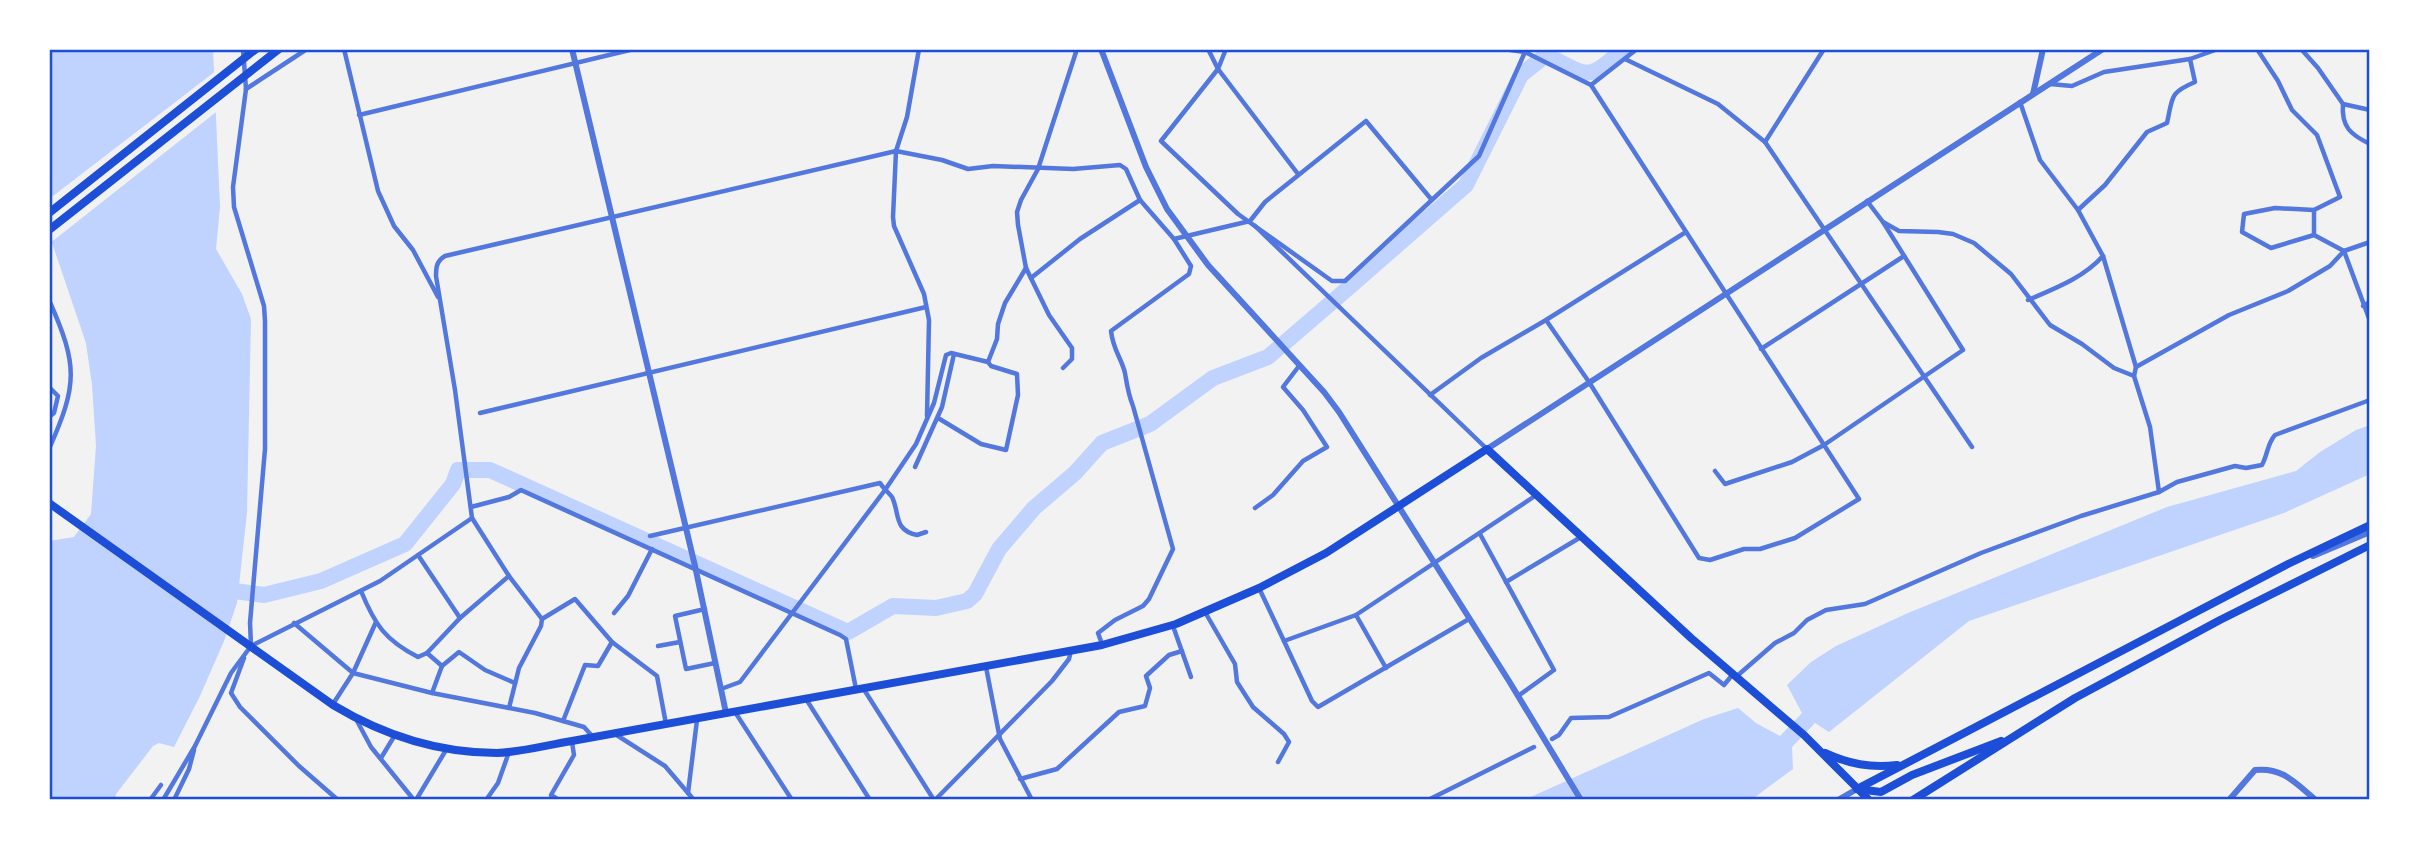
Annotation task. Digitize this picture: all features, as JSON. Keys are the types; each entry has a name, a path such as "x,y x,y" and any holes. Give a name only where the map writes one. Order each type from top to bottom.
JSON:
{"main road":[{"path":"49,213 256,49"},
{"path":"49,230 279,49"},
{"path":"49,503 249,648 356,719 394,735 447,749 509,752 1102,645 1173,625 1259,588 1326,553 1487,449 1691,638 1804,735 1869,800"},
{"path":"1857,789 2288,564 2370,526"},
{"path":"1913,800 1924,796 2074,698 2220,620 2370,545"},
{"path":"1857,789 1881,792 1912,775 2016,736"},
{"path":"1819,751 1853,764 1904,764"}],"street":[{"path":"243,49 246,89 233,187 234,207 264,306 265,449 249,648 231,693 240,707 299,766 338,800"},
{"path":"246,89 307,49"},
{"path":"344,49 385,211 425,269 441,303"},
{"path":"572,49 705,609 721,689 730,712 792,800"},
{"path":"359,115 634,49"},
{"path":"919,49 907,117 896,150 893,222 924,294 929,320 927,419"},
{"path":"1063,368 1072,359 1072,348 1049,315 1026,268 1017,212 1038,169 1077,49"},
{"path":"1101,49 1146,167 1167,209 1208,265 1324,392 1346,422 1581,800"},
{"path":"1208,49 1219,69 1298,174"},
{"path":"1226,49 1219,69 1161,141 1238,214 1332,281 1345,281 1479,156 1525,52"},
{"path":"1503,49 1525,52 1591,85 1859,499 1795,538 1760,549 1744,549 1710,560 1699,558 1589,383 1546,320"},
{"path":"1591,85 1637,49"},
{"path":"1765,142 1824,49"},
{"path":"2033,94 2043,49"},
{"path":"1250,221 1265,239 1487,449 2103,49"},
{"path":"2049,84 2072,86 2104,72 2190,60 2218,49"},
{"path":"2257,49 2278,81 2292,110 2317,135 2340,197 2315,210 2275,208 2244,214 2242,232 2271,248 2314,235 2344,251 2370,321"},
{"path":"2301,49 2343,104 2342,117 2353,136 2370,144"},
{"path":"1625,59 1718,104 1765,142 1972,447"},
{"path":"2078,210 2105,185 2147,132 2167,123 2178,89 2195,82 2190,60"},
{"path":"2020,102 2040,160 2078,210 2103,256 2136,367 2134,376 2150,427 2159,492"},
{"path":"2343,104 2370,110"},
{"path":"1174,239 1250,221 1265,202 1366,121 1431,199"},
{"path":"509,708 519,667 542,620 509,576 472,518 436,267 440,259 896,150 968,169 993,166 1038,169 1121,165 1126,169 1140,200 1174,239 1191,266 1189,274 1111,331 1113,346 1125,372 1126,389 1173,549 1143,606 1115,620 1098,633 1102,645"},
{"path":"1031,278 1080,239 1140,200"},
{"path":"1715,471 1725,484 1792,462 1824,445 1963,350 1867,201"},
{"path":"2314,235 2315,210"},
{"path":"1883,222 1899,231 1953,234 1975,243 2011,274 2028,300 2050,325 2114,368 2134,376"},
{"path":"1430,395 1481,358 1686,232"},
{"path":"2136,367 2229,316 2288,291 2330,266 2344,251 2370,242"},
{"path":"1762,349 1904,256"},
{"path":"2028,300 2091,269 2103,256"},
{"path":"988,362 997,339 1004,303 1026,268"},
{"path":"49,300 67,343 71,372 68,402 49,449"},
{"path":"2363,306 2370,302"},
{"path":"480,413 926,307"},
{"path":"915,467 938,418 954,354"},
{"path":"721,689 740,682 885,490 916,444 934,403 946,355 954,354 988,362 991,366 1017,374 1018,395 1006,450 981,444 938,418"},
{"path":"1255,508 1273,495 1303,461 1327,447 1303,410 1283,387 1299,366"},
{"path":"49,387 58,396 54,412 49,417"},
{"path":"1552,739 1559,735 1571,718 1609,717 1709,673 1724,685 1774,643 1794,633 1807,620 1826,610 1865,604 1981,553 2081,516 2159,492 2177,482 2235,466 2246,468 2262,465 2269,442 2276,435 2370,400"},
{"path":"650,536 880,484 892,498 895,513 904,530 917,536 926,532"},
{"path":"471,507 509,497 521,490 846,639 860,689 934,800 1052,681 1069,659 1072,650"},
{"path":"1284,641 1356,615 1536,495"},
{"path":"163,800 195,746 231,673 249,648 380,581 444,540 472,518"},
{"path":"2288,564 2370,532"},
{"path":"1480,534 1554,670 1518,696"},
{"path":"1506,582 1581,537"},
{"path":"614,612 628,596 652,550"},
{"path":"418,555 460,618"},
{"path":"360,591 385,635 397,647 418,657 427,653 460,618 509,576"},
{"path":"1259,588 1312,701 1318,706 1469,619"},
{"path":"542,620 575,599 612,642 657,676 666,724"},
{"path":"705,609 675,616 680,642 686,669 716,663"},
{"path":"1205,612 1235,664 1237,682 1252,706 1284,734 1289,742 1278,762"},
{"path":"1356,615 1386,668"},
{"path":"333,705 353,673 376,622"},
{"path":"294,623 353,673 563,721 584,727 593,737"},
{"path":"1173,625 1191,677"},
{"path":"563,721 585,665 598,666 612,642"},
{"path":"658,646 680,642"},
{"path":"1020,779 1057,769 1119,712 1145,706 1150,688 1146,676 1170,654 1182,651"},
{"path":"432,692 442,666 458,652 485,670 515,683"},
{"path":"427,653 442,666"},
{"path":"986,666 999,734 1032,800"},
{"path":"806,699 870,800"},
{"path":"356,719 371,747 415,800 447,749"},
{"path":"688,793 697,719"},
{"path":"614,733 655,757 694,800"},
{"path":"381,758 394,735"},
{"path":"559,800 551,795 574,755 572,741"},
{"path":"174,800 189,769 195,746"},
{"path":"1428,800 1534,747"},
{"path":"486,800 498,783 509,752"},
{"path":"2229,800 2255,770 2266,769 2276,770 2286,776 2316,800"},
{"path":"150,800 161,785"},
{"path":"1838,800 1857,789"}],"water":[{"path":"49,49 213,49 220,207 216,249 242,294 251,319 247,513 237,603 200,696 174,747 159,743 153,746 116,794 115,800 49,800 49,541 74,537 91,514 96,446 86,343 49,234"},
{"path":"2370,425 2370,474 2284,513 1969,621 1829,732 1815,723 1792,747 1793,769 1751,800 1524,800 1704,719 1738,708 1756,723 1780,736 1802,713 1787,685 1811,662 1836,646 1908,613 2167,507 2296,471 2320,452 2356,430"}],"pier":[{"path":"217,70 220,109 49,244 49,199"}],"waterway":[{"path":"219,589 264,595 321,581 405,544 453,484 458,470 490,470 848,632 893,606 936,608 967,601 975,594 999,549 1034,508 1075,473 1102,443 1150,424 1213,378 1268,357 1466,185 1521,75 1546,55 1587,73 1602,67 1624,49"}]}
